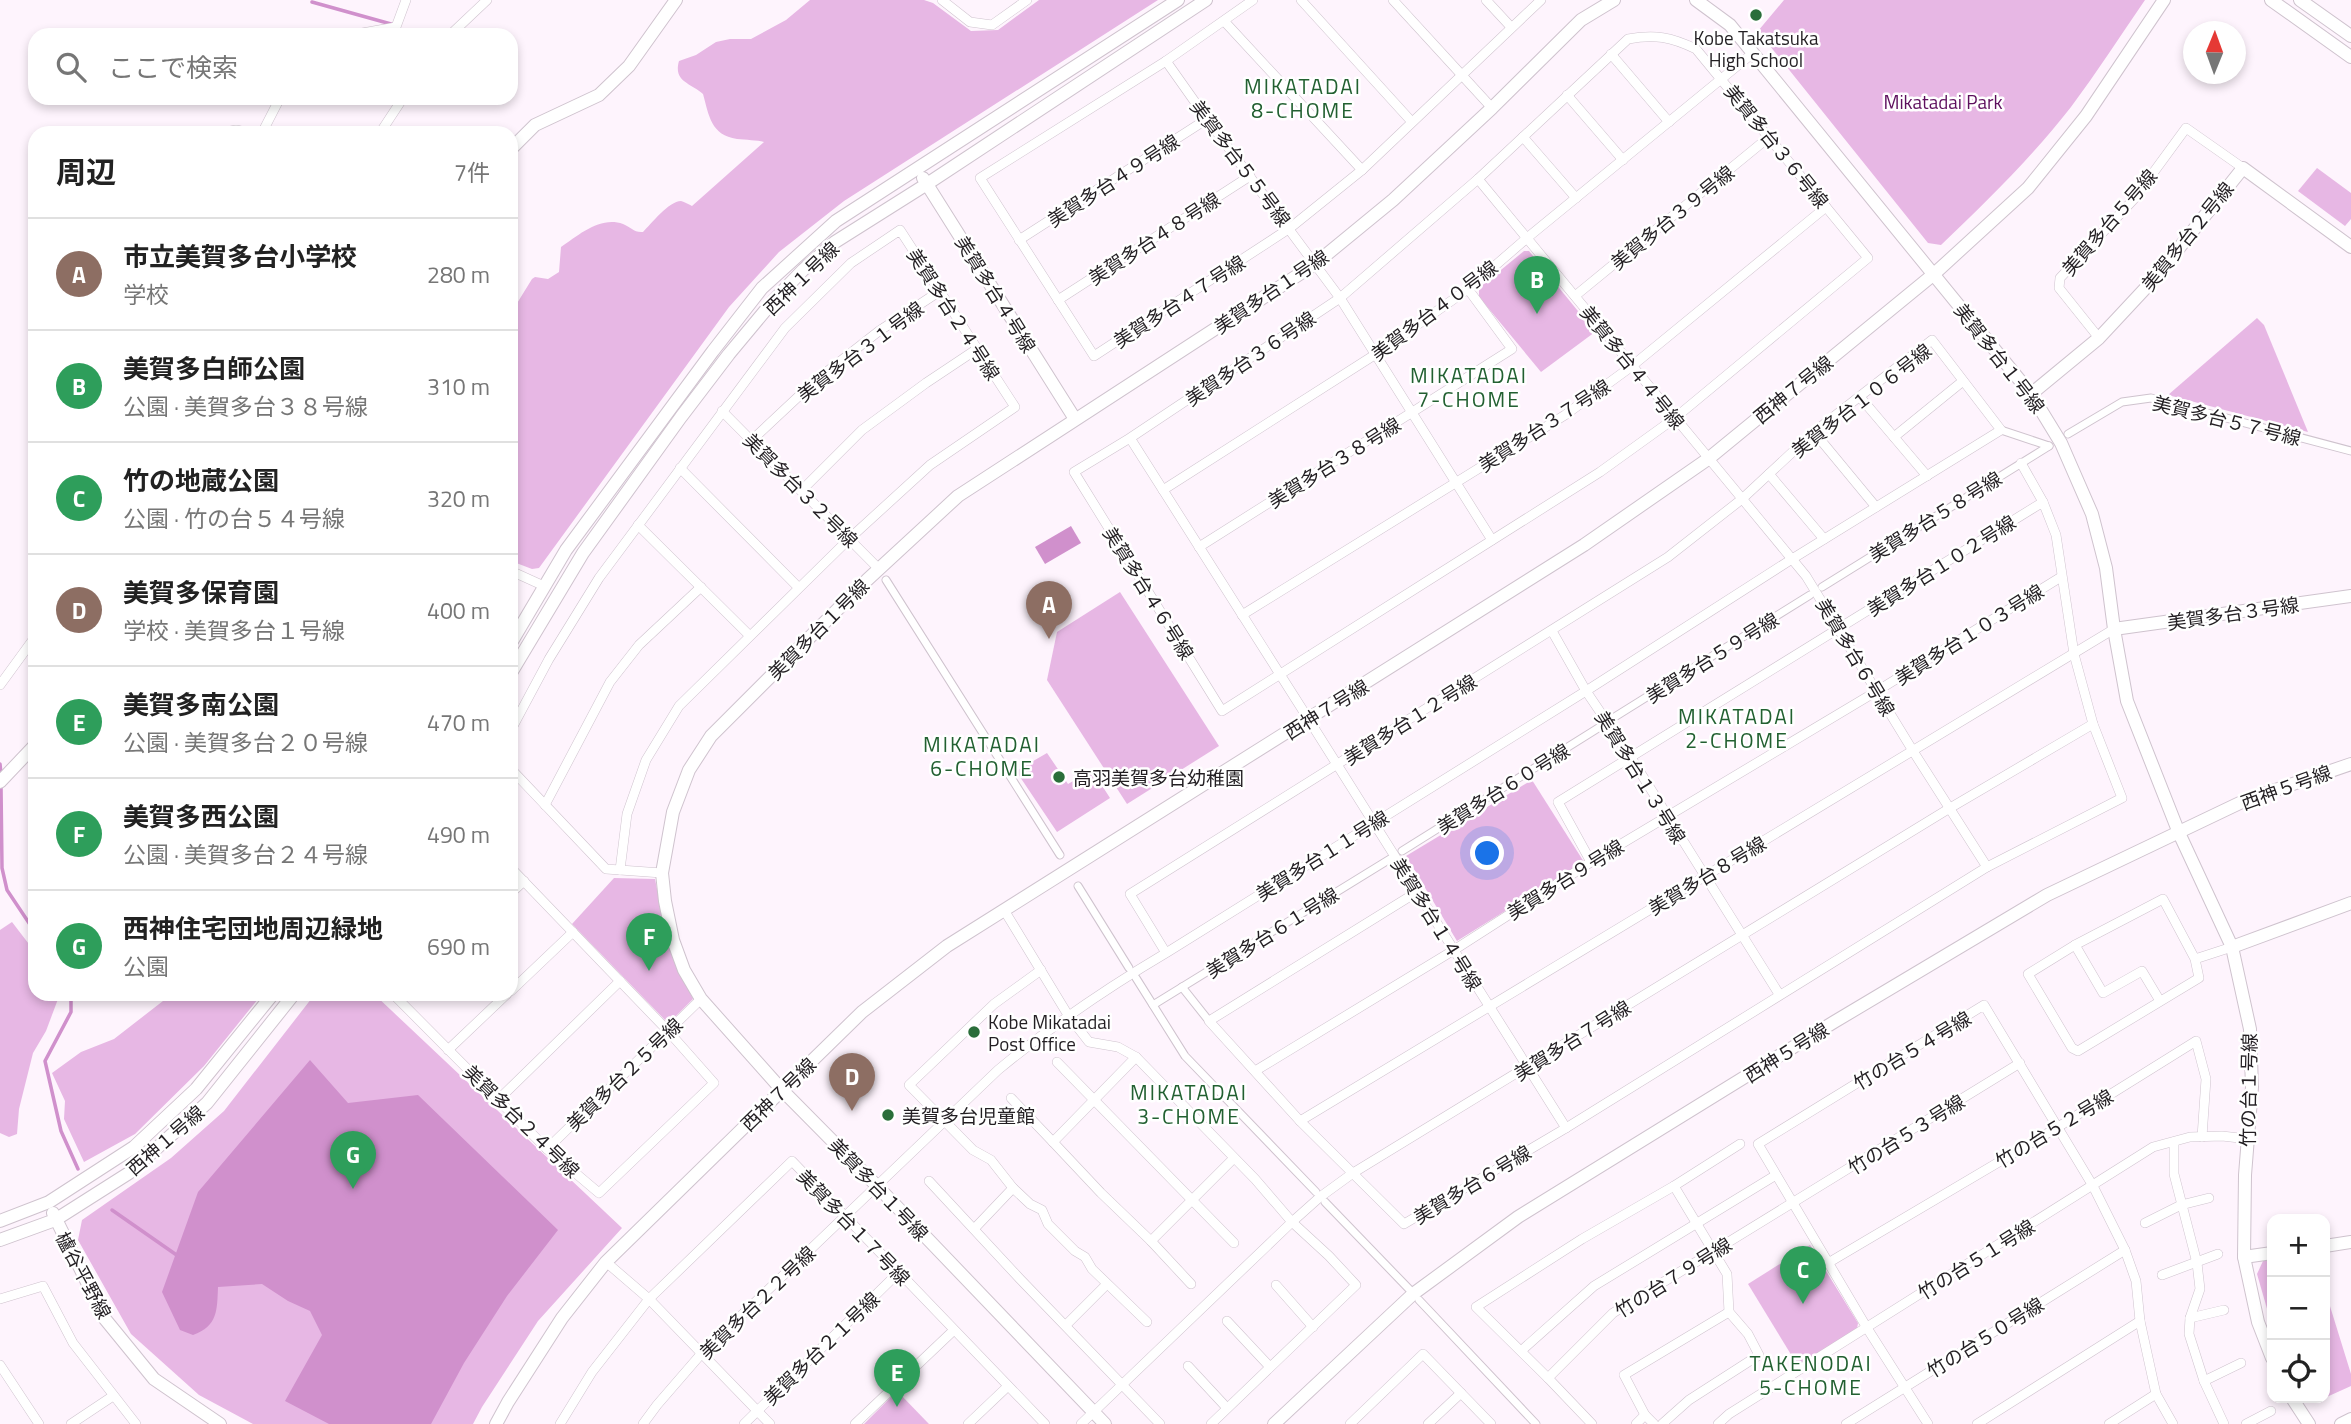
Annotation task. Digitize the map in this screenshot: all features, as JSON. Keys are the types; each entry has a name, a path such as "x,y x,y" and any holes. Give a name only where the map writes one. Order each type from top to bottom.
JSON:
{"street":[{"path":"390,28 396,27 406,0"},
{"path":"457,28 487,0"},
{"path":"518,142 535,125 599,95 629,66 676,0"},
{"path":"942,0 970,22 992,25 1027,0"},
{"name":"西神１号線","path":"518,631 566,550 762,288 836,221 1178,0"},
{"name":"西神１号線","path":"518,661 583,553 681,416 774,300 803,270 835,242 1206,0"},
{"name":"美賀多台４７号線","path":"1253,0 1166,61 979,178 1094,356 1290,228 1362,170 1541,0"},
{"path":"1301,0 1412,122"},
{"path":"1393,0 1492,108"},
{"path":"1486,0 1511,27"},
{"name":"美賀多台１号線","path":"1105,1424 877,1185 782,1090 701,999 684,970 673,940 665,901 663,873 673,811 689,770 711,736 883,575 958,496 1315,264 1393,200 1581,20 1614,0"},
{"name":"美賀多台１号線","path":"1696,0 1730,25 2031,394 2061,443 2092,514 2106,568 2127,701 2179,833"},
{"name":"西神７号線","path":"496,1424 562,1318 606,1262 862,1012 947,946 1584,545 1708,459 1934,274 2028,188 2086,116 2164,0"},
{"path":"2271,0 2351,57"},
{"path":"2300,0 2351,37"},
{"path":"1224,21 1362,170"},
{"name":"美賀多台３６号線","path":"1130,438 1340,298 1478,178 1628,39 1647,36 1675,38 1696,48 1868,258 1675,418 1600,472 1280,675"},
{"name":"美賀多台４０号線","path":"1163,490 1376,354 1468,289 1753,53"},
{"path":"1611,54 1669,122"},
{"name":"美賀多台５５号線","path":"1166,61 1340,298 1492,540"},
{"path":"1567,95 1623,160"},
{"path":"266,126 276,105"},
{"path":"385,126 398,105"},
{"name":"美賀多台４９号線","path":"1019,240 1207,119"},
{"name":"美賀多台５号線","path":"2098,338 2059,288 2060,278 2134,199 2186,128 2243,168"},
{"path":"1523,137 1576,198"},
{"name":"美賀多台３９号線","path":"1575,296 1769,137"},
{"name":"美賀多台２号線","path":"2031,394 2098,338 2155,278 2243,168 2351,247"},
{"name":"美賀多台４号線","path":"918,169 1075,419"},
{"name":"美賀多台４８号線","path":"1058,300 1250,176"},
{"name":"美賀多台４４号線","path":"1478,178 1708,459"},
{"name":"美賀多台３７号線","path":"1242,615 1565,415 1632,366 1826,207"},
{"name":"美賀多台２４号線","path":"518,717 549,659 599,578 785,328 851,263 900,230 1015,407 930,465 749,635 679,706 646,760 627,814 621,870"},
{"name":"美賀多台３８号線","path":"1199,547 1512,349 1468,289"},
{"name":"美賀多台３１号線","path":"751,441 815,381 879,331 940,291"},
{"name":"美賀多台１０６号線","path":"1742,499 1814,432 1931,340 2001,430"},
{"path":"801,491 862,430 977,349"},
{"path":"1894,437 1963,380"},
{"path":"1860,397 1927,476"},
{"name":"美賀多台５７号線","path":"2068,434 2122,402 2151,398 2351,451"},
{"name":"美賀多台３２号線","path":"722,411 883,575"},
{"path":"1792,559 2001,430"},
{"name":"美賀多台５８号線","path":"1822,587 2049,446 2001,430"},
{"path":"1814,432 1876,507"},
{"path":"1130,438 1309,720"},
{"name":"美賀多台４６号線","path":"1130,438 1074,472 1222,711 1280,675"},
{"name":"美賀多台６号線","path":"1708,459 1806,576 1987,867"},
{"path":"2021,463 2043,502 2056,535 2074,653"},
{"path":"680,468 799,587"},
{"path":"1769,474 1824,540"},
{"name":"美賀多台１２号線","path":"1166,953 1130,894 1668,557 1742,499"},
{"name":"美賀多台１０２号線","path":"1591,862 1558,802 2043,502"},
{"path":"638,524 749,635"},
{"name":"美賀多台１１号線","path":"877,1185 998,1070 1068,1015 1792,559"},
{"path":"518,574 544,586"},
{"path":"883,575 1059,855"},
{"name":"美賀多台１０３号線","path":"1877,691 2061,577"},
{"path":"545,805 610,682 639,645 701,586"},
{"name":"美賀多台５９号線","path":"1613,718 1810,595"},
{"name":"美賀多台３号線","path":"2114,629 2351,596"},
{"name":"美賀多台８号線","path":"1300,1121 2114,629"},
{"name":"美賀多台１３号線","path":"1552,631 1586,691 1779,993"},
{"path":"0,685 28,647"},
{"name":"美賀多台６号線","path":"1209,1021 1300,1121 1404,1224 1566,1128 1779,993 1987,867 2122,798 2093,724 2074,653"},
{"name":"美賀多台９号線","path":"1255,1071 1454,950 1591,862 1877,691"},
{"name":"美賀多台１４号線","path":"1309,720 1566,1128"},
{"name":"美賀多台７号線","path":"1082,1424 1292,1222 1353,1173 1950,808 2093,724"},
{"name":"美賀多台６０号線","path":"1402,851 1603,725"},
{"path":"3,779 28,753"},
{"name":"西神５号線","path":"1274,1424 1413,1294 1518,1217 1834,1022 2047,895 2246,800 2351,764"},
{"path":"518,776 606,869 663,873"},
{"name":"竹の台１号線","path":"2179,833 2232,947 2250,1024 2252,1087 2244,1257 2258,1322 2267,1345"},
{"name":"美賀多台６１号線","path":"1153,1005 1390,859"},
{"name":"美賀多台２４号線","path":"404,1001 547,1150 599,1192 715,1083 518,875"},
{"path":"518,887 524,881"},
{"path":"1078,886 1129,968"},
{"path":"1182,987 1209,1021 1417,892"},
{"path":"2164,899 2195,959 2199,978 2078,1051 2072,1048 2028,974 2075,945 2164,899"},
{"path":"2195,959 2351,903"},
{"path":"1004,910 1068,1015 1089,1042 1118,1047 1136,1057 1292,1222 1356,1285 1211,1424"},
{"path":"518,984 573,932"},
{"path":"2075,945 2103,993 2142,971 2160,1001"},
{"path":"1041,970 995,1004 908,1085 973,1150 991,1160 1013,1188 1042,1210 1048,1224 1147,1322"},
{"path":"1136,978 1185,1056 1316,1192"},
{"path":"498,1100 620,981"},
{"name":"美賀多台２５号線","path":"547,1150 701,999"},
{"name":"西神１号線","path":"0,1221 49,1202 134,1147 196,1089 267,1001"},
{"name":"西神１号線","path":"0,1240 55,1220 129,1173 207,1103 288,1001"},
{"path":"448,1050 500,1001"},
{"name":"竹の台５４号線","path":"1928,1424 1867,1328 1758,1144 1984,1005 2093,1186 2125,1250 2136,1281 2140,1321 2156,1394 2173,1424"},
{"name":"竹の台５２号線","path":"1828,1263 2058,1127 2196,1041 2206,1079 2202,1137"},
{"path":"1053,1142 1136,1057"},
{"path":"1058,1062 1234,1243"},
{"name":"竹の台５３号線","path":"1793,1204 2020,1063"},
{"path":"1011,1098 1191,1284"},
{"name":"竹の台５１号線","path":"1718,1424 1729,1414 2153,1147 2190,1137 2248,1139"},
{"path":"2174,1142 2174,1174 2197,1263 2200,1289 2190,1318 2189,1334 2204,1381 2224,1424"},
{"path":"1591,1424 1476,1307 1582,1239 1740,1144"},
{"path":"1152,1241 1234,1158"},
{"name":"美賀多台１７号線","path":"560,1424 592,1372 649,1299 792,1161 1045,1424"},
{"path":"1521,1351 1594,1286 1776,1175"},
{"path":"929,1181 1160,1424"},
{"name":"美賀多台２２号線","path":"643,1424 702,1353 877,1185"},
{"path":"1661,1424 1689,1401 1759,1355 1748,1334 1728,1312 1727,1274 1674,1186"},
{"path":"974,1229 1013,1188"},
{"path":"2145,1223 2181,1205 2209,1198"},
{"name":"櫨谷平野線","path":"49,1202 55,1220 105,1319 154,1379 220,1424"},
{"path":"1325,1202 1409,1289"},
{"name":"竹の台７９号線","path":"1548,1378 1613,1313 1793,1204"},
{"path":"2330,1245 2351,1242"},
{"name":"竹の台５０号線","path":"1846,1424 2125,1250"},
{"path":"2162,1275 2218,1254"},
{"path":"2244,1257 2267,1254"},
{"path":"606,1262 649,1299 770,1424"},
{"name":"美賀多台２１号線","path":"744,1424 898,1273"},
{"path":"1066,1325 1107,1284"},
{"path":"1276,1284 1313,1326"},
{"path":"0,1299 43,1286 73,1343 136,1424"},
{"path":"1419,1300 1536,1424"},
{"path":"2190,1318 2224,1310"},
{"path":"1654,1424 1645,1415 1624,1375 1728,1312"},
{"path":"1227,1321 1270,1367"},
{"path":"1977,1424 2140,1321"},
{"path":"855,1424 954,1330"},
{"path":"1350,1424 1423,1354 1491,1424"},
{"path":"2204,1381 2241,1363"},
{"path":"0,1365 39,1424"},
{"path":"1188,1366 1227,1408"},
{"path":"968,1424 1008,1386"},
{"path":"1428,1424 1461,1393"},
{"path":"2109,1424 2156,1394"},
{"path":"71,1424 113,1396"},
{"path":"2295,1403 2309,1424"},
{"path":"2246,1424 2271,1411"},
{"path":"1636,1424 1645,1415"},
{"path":"2341,1424 2351,1419"}],"green space":[{"path":"810,0 924,0 933,3 971,31 998,30 1039,0 1158,0 844,201 779,252 729,307 539,568 532,569 518,564 518,302 532,279 548,279 559,272 561,247 575,237 590,228 614,222 643,232 676,202 681,201 692,206 764,142 728,137 716,129 703,94 681,78 679,61 696,55 716,42 751,39 786,20"},
{"name":"Mikatadai Park","path":"1784,0 2145,0 2071,107 2009,178 1941,245 1928,243 1758,31"},
{"path":"2317,168 2351,193 2351,219 2345,226 2298,191"},
{"path":"1524,251 1529,251 1595,332 1541,372 1479,297 1479,288"},
{"path":"2257,318 2264,325 2308,432 2168,395"},
{"path":"1120,592 1219,746 1127,804 1047,680 1057,632"},
{"path":"1047,753 1068,784 1092,770 1110,798 1057,832 1016,771"},
{"path":"1532,780 1584,862 1457,941 1406,856"},
{"path":"614,878 655,879 668,944 693,999 671,1021 665,1020 572,924"},
{"path":"12,922 28,943 28,1001 57,1001 46,1031 33,1053 19,1109 17,1134 9,1137 0,1133 0,930"},
{"path":"163,1001 256,1001 204,1066 135,1134 84,1162 64,1119 65,1101 52,1073 81,1052 114,1039"},
{"path":"310,1001 381,1001 622,1228 538,1321 473,1424 253,1424 199,1395 131,1334 78,1240 82,1220 171,1158 224,1111"},
{"path":"1810,1245 1858,1323 1857,1329 1798,1366 1748,1284"},
{"path":"2267,1260 2267,1309 2257,1274 2263,1261"},
{"path":"2330,1306 2351,1374 2351,1386 2330,1396"},
{"path":"897,1391 929,1424 864,1424"}],"shaded area":[{"path":"1071,526 1081,543 1045,564 1035,547"},
{"path":"310,1060 348,1103 418,1095 558,1230 507,1296 464,1363 431,1424 329,1424 285,1401 322,1335 310,1311 262,1284 218,1287 212,1322 193,1335 180,1330 162,1292 198,1192"}],"waterway":[{"path":"312,2 391,24"},
{"path":"0,764 1,774"},
{"path":"1,786 2,868 7,890 28,922"},
{"path":"71,1001 71,1012 45,1061 61,1131 78,1169"},
{"path":"112,1210 178,1256"}],"place":[{"name":"Kobe Takatsuka High School","path":"1756,15"},
{"name":"美賀多白師公園","path":"1537,314"},
{"name":"市立美賀多台小学校","path":"1049,639"},
{"name":"高羽美賀多台幼稚園","path":"1059,777"},
{"name":"美賀多西公園","path":"649,971"},
{"name":"Kobe Mikatadai Post Office","path":"974,1032"},
{"name":"美賀多保育園","path":"852,1111"},
{"name":"美賀多台児童館","path":"888,1115"},
{"name":"西神住宅団地周辺緑地","path":"353,1189"},
{"name":"竹の地蔵公園","path":"1803,1304"},
{"name":"美賀多南公園","path":"897,1407"}],"district":[{"name":"MIKATADAI 8-CHOME","path":"1303,98"},
{"name":"MIKATADAI 7-CHOME","path":"1469,387"},
{"name":"MIKATADAI 2-CHOME","path":"1737,728"},
{"name":"MIKATADAI 6-CHOME","path":"982,756"},
{"name":"MIKATADAI 3-CHOME","path":"1189,1104"},
{"name":"TAKENODAI 5-CHOME","path":"1811,1375"}]}
